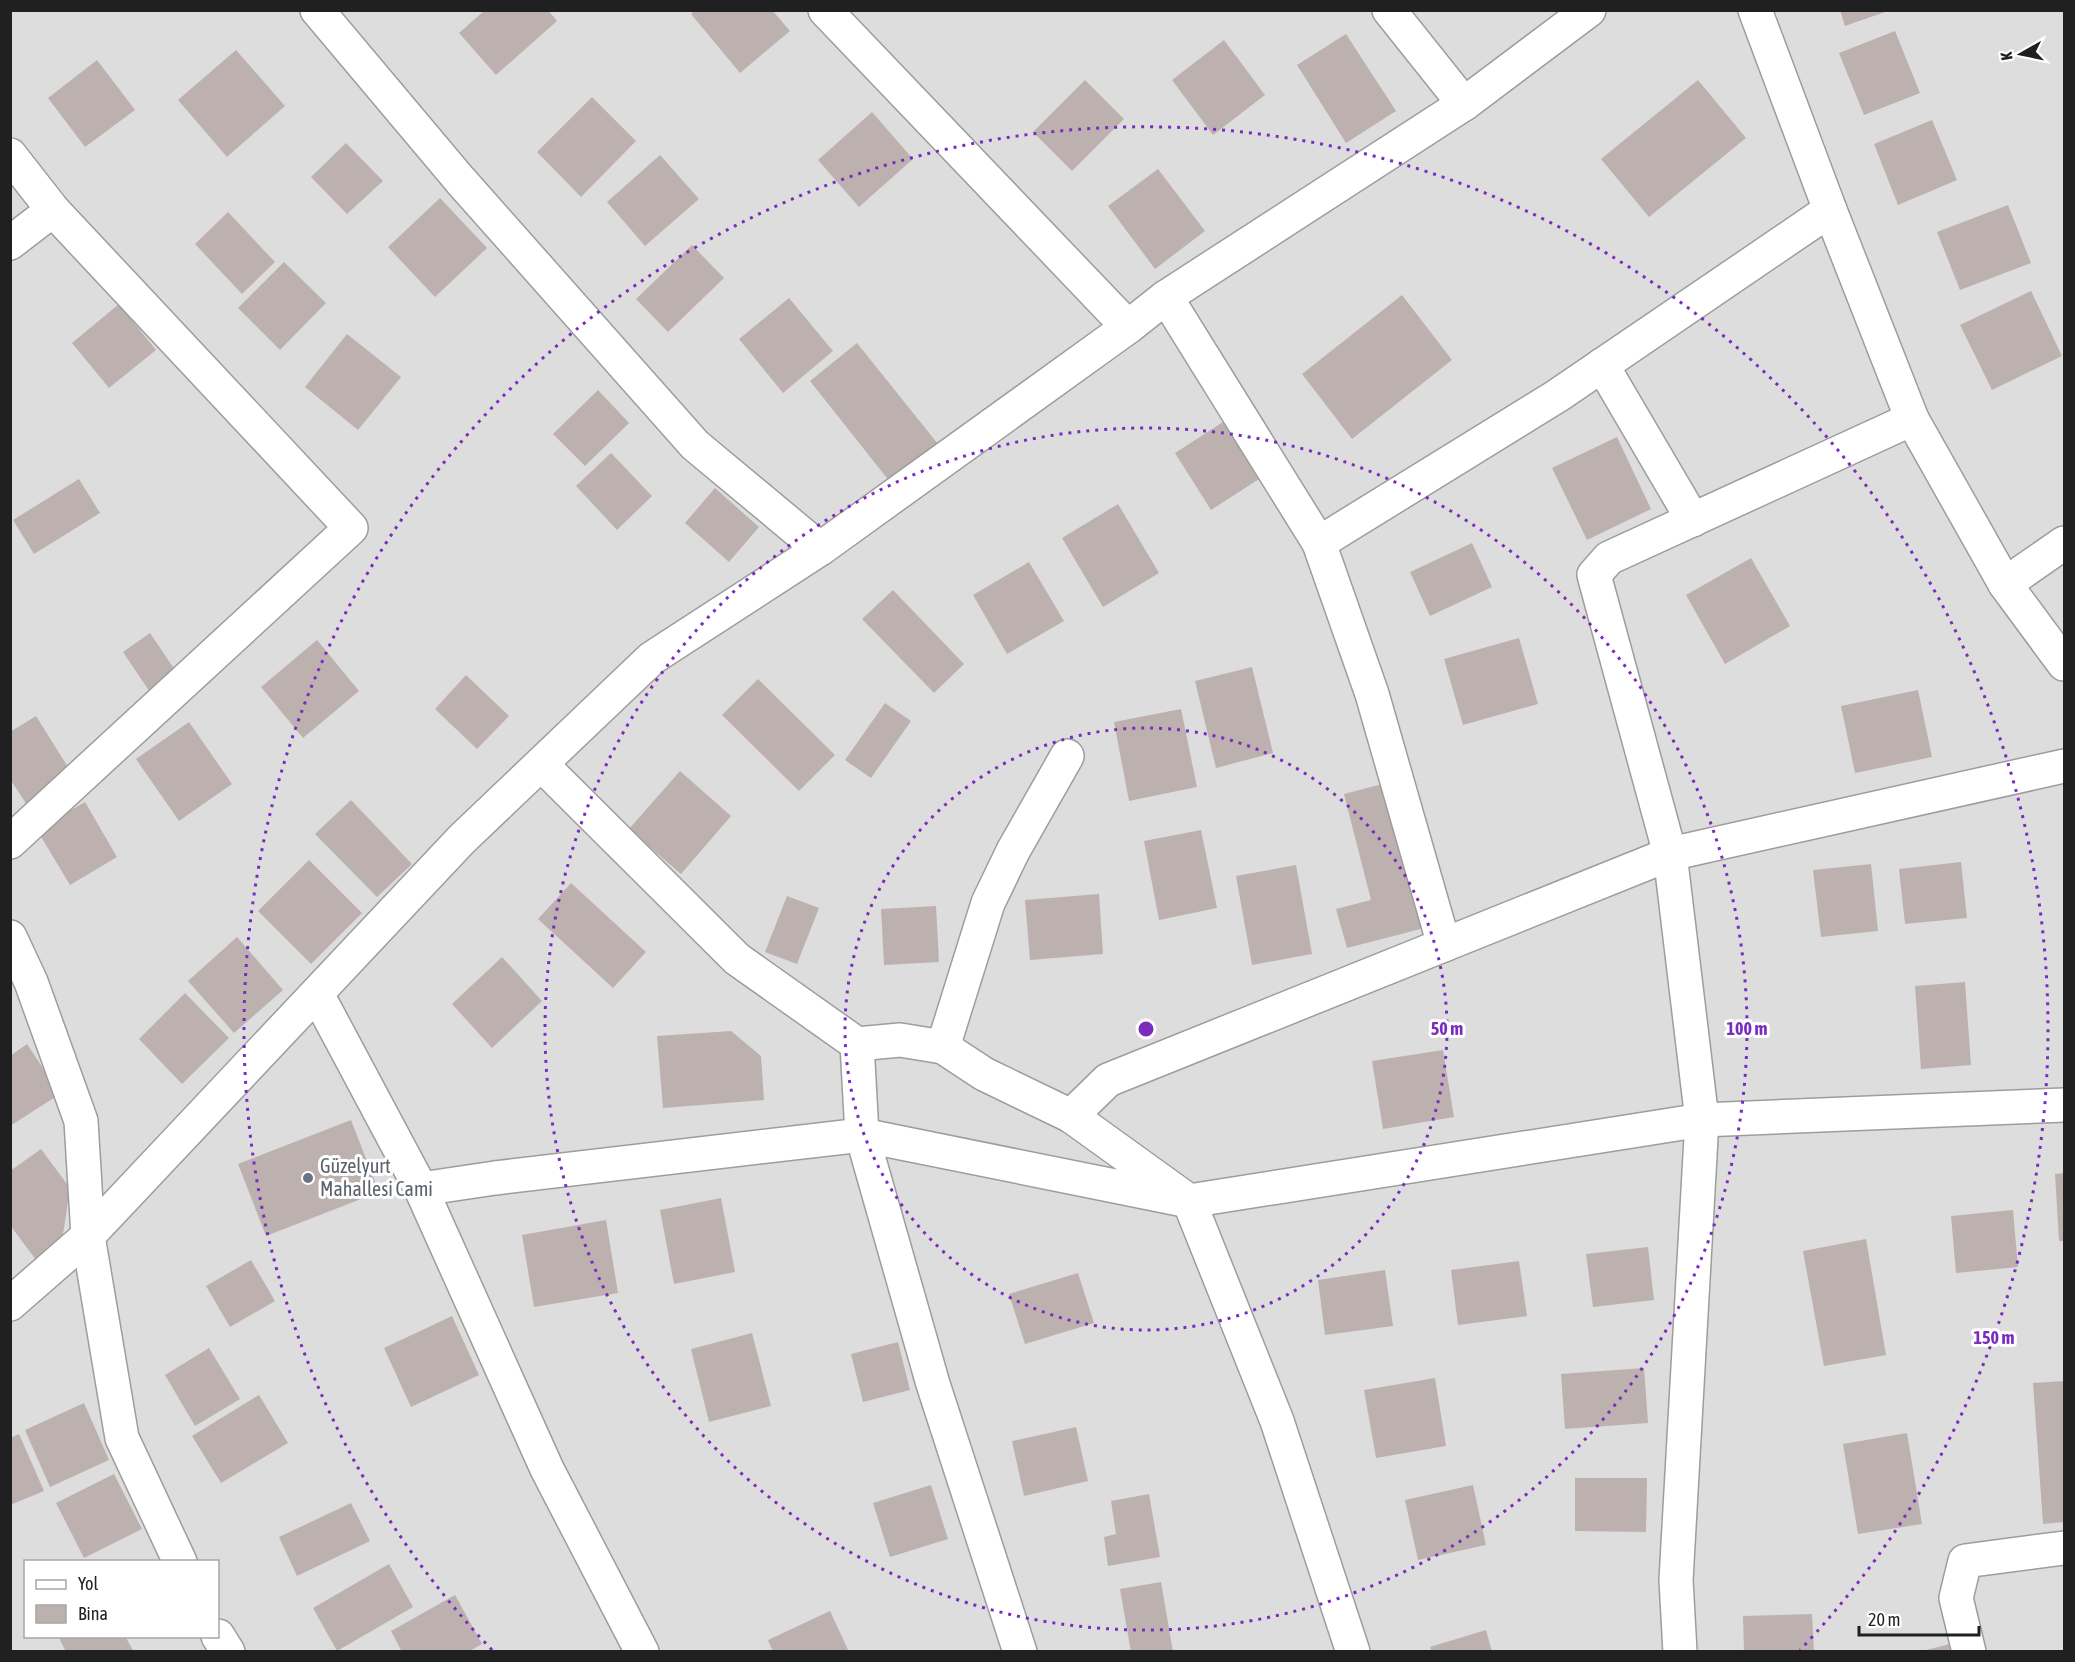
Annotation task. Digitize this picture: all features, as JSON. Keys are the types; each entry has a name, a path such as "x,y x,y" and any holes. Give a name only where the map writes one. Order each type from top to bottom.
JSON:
{"street":[{"path":"317,10 460,180 695,445 820,549"},
{"path":"825,10 1128,327"},
{"path":"1389,10 1464,104"},
{"path":"10,1304 88,1236 462,839 652,658 820,549 1128,327 1166,297 1464,104 1589,10"},
{"path":"1755,10 1830,210 1912,418 2005,584 2064,664"},
{"path":"10,155 54,210 351,528 10,842"},
{"path":"10,243 54,210"},
{"path":"1319,543 1557,396 1830,210"},
{"path":"1166,297 1319,543 1372,694 1444,945"},
{"path":"1602,365 1693,520"},
{"path":"1680,1652 1676,1580 1702,1120 1670,854 1594,575 1609,558 1912,418"},
{"path":"2005,584 2064,543"},
{"path":"943,1047 988,903 1013,851 1067,756"},
{"path":"541,764 737,959 857,1044 900,1040 943,1047 984,1074 1071,1116 1189,1201 1277,1420 1353,1652"},
{"path":"1071,1116 1108,1080 1670,854 2064,766"},
{"path":"10,937 31,982 81,1120 88,1236 122,1438 179,1560"},
{"path":"317,994 422,1189 547,1469 642,1652"},
{"path":"857,1044 862,1135 933,1384 1020,1652"},
{"path":"422,1189 495,1178 862,1135 1189,1201 1702,1120 2064,1105"},
{"path":"1969,1652 1956,1598 1965,1561 2064,1548"},
{"path":"219,1638 228,1652"}],"shaded area":[{"path":"11,11 2064,11 2064,1651 11,1652"}],"building":[{"path":"485,10 548,10 557,21 496,75 459,33"},
{"path":"695,10 772,10 790,31 740,73 691,14"},
{"path":"1840,10 1888,10 1888,11 1845,26"},
{"path":"1895,31 1920,93 1864,115 1839,53"},
{"path":"1346,34 1396,111 1346,143 1297,65"},
{"path":"1224,40 1265,95 1213,135 1172,80"},
{"path":"236,50 285,106 227,157 178,100"},
{"path":"97,60 135,110 85,147 48,98"},
{"path":"1085,80 1124,119 1072,171 1033,132"},
{"path":"1698,80 1746,138 1649,217 1601,159"},
{"path":"592,97 636,141 581,197 537,152"},
{"path":"872,112 913,159 859,207 818,160"},
{"path":"1932,120 1957,180 1898,205 1874,144"},
{"path":"346,143 383,181 347,214 311,177"},
{"path":"660,155 699,199 645,246 607,202"},
{"path":"1158,169 1205,231 1155,269 1108,206"},
{"path":"440,198 487,248 435,297 388,247"},
{"path":"2008,205 2031,263 1960,290 1937,232"},
{"path":"228,212 275,262 242,294 195,244"},
{"path":"692,245 724,278 668,332 636,299"},
{"path":"284,262 326,303 280,350 238,308"},
{"path":"2031,291 2062,356 1992,390 1960,325"},
{"path":"1402,295 1452,360 1352,439 1302,374"},
{"path":"789,298 833,351 783,393 739,339"},
{"path":"119,304 156,350 109,388 72,343"},
{"path":"347,334 401,377 358,430 305,387"},
{"path":"857,343 942,449 894,487 810,381"},
{"path":"598,390 629,423 585,466 553,434"},
{"path":"1223,422 1259,479 1211,510 1175,453"},
{"path":"1617,437 1651,509 1587,540 1552,468"},
{"path":"611,453 652,496 617,530 576,486"},
{"path":"79,479 100,513 34,554 13,520"},
{"path":"715,488 759,527 729,562 685,523"},
{"path":"1118,504 1159,573 1103,607 1062,538"},
{"path":"1472,543 1492,587 1430,616 1410,572"},
{"path":"1751,558 1790,626 1725,664 1686,595"},
{"path":"1029,562 1064,621 1007,654 973,595"},
{"path":"893,590 964,664 934,693 862,619"},
{"path":"150,633 183,682 156,701 123,652"},
{"path":"1519,638 1538,704 1463,725 1444,659"},
{"path":"317,640 359,691 303,738 261,687"},
{"path":"1252,667 1273,753 1216,768 1195,681"},
{"path":"466,675 509,716 477,749 435,709"},
{"path":"758,679 835,755 799,791 722,715"},
{"path":"1918,690 1932,757 1855,773 1841,706"},
{"path":"885,703 911,721 871,778 845,760"},
{"path":"1181,709 1197,787 1129,801 1114,722"},
{"path":"36,716 73,775 27,805 10,779 10,732"},
{"path":"189,722 232,784 179,821 136,759"},
{"path":"680,771 731,816 681,874 629,829"},
{"path":"1394,781 1432,926 1347,948 1336,909 1371,900 1344,794"},
{"path":"351,800 412,864 377,897 315,834"},
{"path":"85,802 117,857 70,885 37,830"},
{"path":"1201,830 1217,908 1159,920 1144,841"},
{"path":"309,860 362,913 311,964 258,911"},
{"path":"1961,862 1967,918 1905,924 1899,869"},
{"path":"1871,864 1878,931 1821,937 1813,870"},
{"path":"1296,865 1312,954 1252,965 1236,876"},
{"path":"571,883 646,952 613,988 538,919"},
{"path":"1099,894 1103,954 1030,960 1025,900"},
{"path":"787,896 819,908 797,964 765,952"},
{"path":"936,906 939,962 884,965 881,909"},
{"path":"237,937 283,990 234,1033 188,981"},
{"path":"502,957 542,1001 492,1048 452,1004"},
{"path":"1965,982 1971,1065 1921,1069 1915,986"},
{"path":"185,993 229,1038 182,1084 139,1039"},
{"path":"731,1031 761,1056 764,1100 663,1108 657,1036"},
{"path":"27,1044 60,1094 10,1126 10,1056"},
{"path":"1443,1050 1454,1117 1383,1129 1372,1061"},
{"name":"Güzelyurt Mahallesi Cami","path":"351,1120 379,1192 266,1236 238,1164"},
{"path":"41,1149 70,1188 61,1248 39,1264 10,1225 10,1171"},
{"path":"2064,1173 2064,1241 2059,1241 2055,1174"},
{"path":"721,1198 735,1272 674,1284 660,1210"},
{"path":"2013,1210 2018,1267 1956,1273 1951,1216"},
{"path":"606,1220 618,1293 534,1307 522,1235"},
{"path":"1866,1239 1886,1355 1824,1366 1803,1251"},
{"path":"1648,1247 1654,1300 1593,1307 1586,1254"},
{"path":"251,1260 275,1301 230,1327 206,1286"},
{"path":"1519,1261 1527,1316 1458,1325 1451,1270"},
{"path":"1385,1270 1393,1326 1325,1335 1318,1280"},
{"path":"1078,1273 1094,1323 1025,1344 1009,1294"},
{"path":"452,1316 479,1375 411,1407 384,1348"},
{"path":"752,1333 771,1406 709,1422 691,1349"},
{"path":"898,1342 910,1390 863,1402 851,1354"},
{"path":"209,1348 240,1399 195,1426 165,1375"},
{"path":"1644,1368 1648,1423 1565,1429 1561,1374"},
{"path":"1435,1378 1446,1446 1376,1458 1364,1390"},
{"path":"2064,1381 2064,1522 2043,1524 2033,1383"},
{"path":"259,1395 288,1443 221,1483 192,1436"},
{"path":"84,1403 109,1460 50,1487 25,1430"},
{"path":"1076,1427 1088,1481 1024,1496 1012,1441"},
{"path":"1907,1433 1922,1524 1858,1534 1843,1444"},
{"path":"19,1434 44,1491 10,1505 10,1438"},
{"path":"114,1474 142,1529 84,1558 56,1503"},
{"path":"1575,1478 1647,1478 1646,1532 1575,1531"},
{"path":"931,1485 948,1539 890,1557 873,1503"},
{"path":"1473,1485 1486,1545 1418,1560 1405,1500"},
{"path":"1149,1494 1160,1557 1108,1566 1104,1537 1116,1534 1111,1501"},
{"path":"351,1503 370,1541 297,1576 279,1537"},
{"path":"389,1564 413,1607 337,1651 313,1608"},
{"path":"1161,1582 1173,1652 1131,1652 1120,1589"},
{"path":"455,1595 482,1644 468,1652 402,1652 391,1631"},
{"path":"830,1611 849,1652 773,1652 768,1640"},
{"path":"1812,1614 1814,1652 1744,1652 1743,1616"},
{"path":"1486,1630 1492,1652 1432,1652 1430,1647"},
{"path":"59,1638 126,1638 134,1652 66,1652"},
{"path":"1954,1643 1956,1652 1922,1652 1922,1651"}],"place":[{"name":"Güzelyurt Mahallesi Cami","path":"308,1178"}]}
